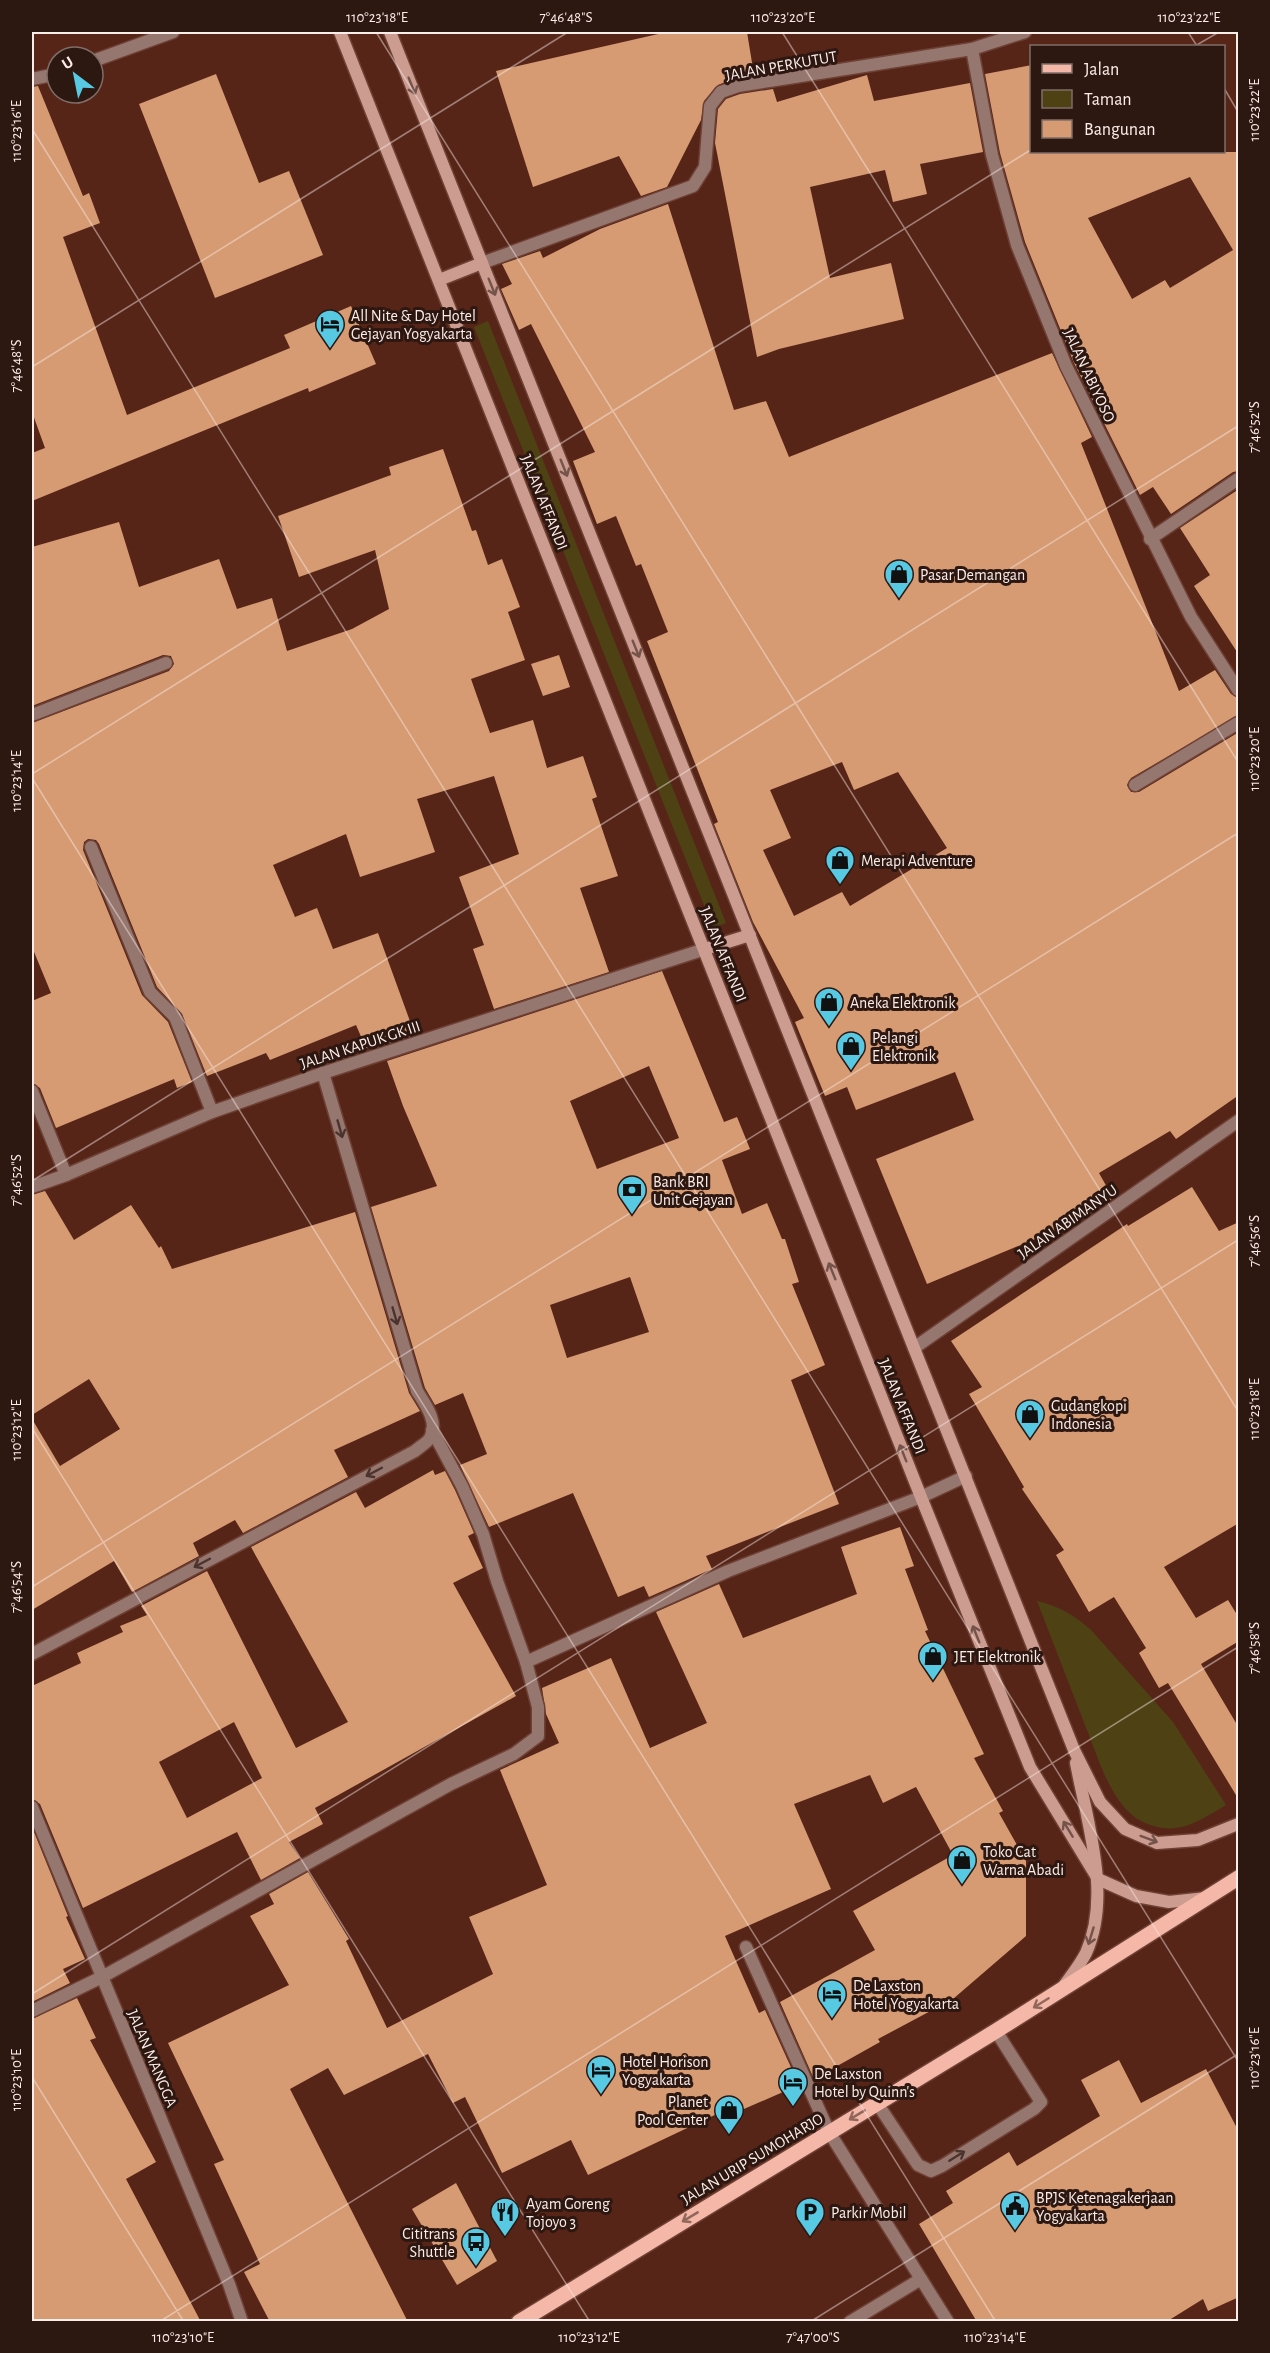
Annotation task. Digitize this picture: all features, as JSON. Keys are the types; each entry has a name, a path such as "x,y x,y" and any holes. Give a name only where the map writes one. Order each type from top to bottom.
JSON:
{"main road":[{"name":"JALAN AFFANDI","path":"340,32 1030,1767 1098,1879"},
{"name":"JALAN AFFANDI","path":"390,32 1074,1750"},
{"path":"439,280 482,263"},
{"path":"705,949 750,934"},
{"path":"1074,1750 1100,1802 1125,1830 1157,1843 1198,1840 1239,1824"},
{"path":"1062,1990 1086,1953 1096,1918 1098,1879 1074,1750"},
{"name":"JALAN URIP SUMOHARJO","path":"519,2322 996,2031 1239,1878"},
{"path":"1098,1879 1136,1896 1169,1902 1207,1898"}],"street":[{"path":"105,57 173,32"},
{"name":"JALAN PERKUTUT","path":"482,263 693,186 705,167 710,106 721,92 738,86 972,49 1025,32"},
{"name":"JALAN ABIYOSO","path":"972,49 992,155 1017,245 1066,366 1150,539 1191,617 1239,690"},
{"path":"1150,539 1239,480"},
{"path":"32,715 166,663"},
{"path":"1135,785 1239,723"},
{"path":"91,847 150,992 175,1017 212,1112"},
{"name":"JALAN KAPUK GK III","path":"32,1187 66,1175 212,1112 323,1073 705,949"},
{"path":"32,1654 415,1451 430,1438 431,1415 417,1391 323,1073"},
{"path":"32,1090 66,1175"},
{"name":"JALAN ABIMANYU","path":"914,1348 1239,1121"},
{"path":"32,2011 102,1977 451,1784 514,1754 538,1736 538,1707 526,1662 496,1581 483,1534 462,1486 432,1430"},
{"path":"526,1662 728,1571 921,1497 966,1476"},
{"name":"JALAN MANGGA","path":"32,1808 229,2284 242,2322"},
{"path":"746,1947 829,2132 948,2322"},
{"path":"877,2103 918,2165 931,2171 942,2166 1034,2109 1041,2102 996,2031"},
{"path":"850,2322 921,2279"}],"green space":[{"path":"488,321 726,923 713,928 474,327"},
{"path":"1037,1601 1066,1612 1091,1630 1173,1722 1226,1805 1196,1822 1172,1828 1147,1824 1128,1811 1117,1798 1102,1768"}],"building":[{"path":"667,32 747,32 754,75 735,78 718,85 704,101 701,120 667,187 641,196 619,156 533,187 496,71"},
{"path":"1030,65 1030,153 1239,152 1239,471 1233,472 1171,514 1153,487 1140,495 1074,363 1025,242 1000,153 985,74","holes":["1190,177 1233,250 1170,288 1165,280 1132,299 1088,218"]},
{"path":"216,74 259,183 289,171 323,255 215,298 139,104"},
{"path":"867,75 874,101 970,83 983,152 920,164 927,194 893,202 885,170 810,187 830,278 891,263 904,319 779,349 757,357 715,143 718,109 726,99 740,94 773,89 777,102"},
{"path":"38,86 83,196 89,193 100,223 63,237 127,415 290,348 284,335 351,306 376,364 309,392 308,388 32,501 32,453 45,448 32,412 32,87"},
{"path":"668,204 734,410 766,401 789,457 1052,353 1092,437 1081,443 1179,691 1215,670 1231,694 1239,698 1239,715 1131,778 1127,785 1131,792 1139,792 1239,732 1239,1095 1176,1139 1170,1131 1099,1173 1113,1198 1083,1219 927,1284 876,1159 974,1120 955,1072 856,1110 847,1087 825,1096 795,1022 804,1018 753,922 714,824 718,822 647,641 668,632 641,564 636,566 616,516 597,524 573,461 595,452 531,324 519,330 501,289 512,284 502,264 540,251 543,258 600,229","holes":["842,762 854,790 898,772 947,848 850,906 842,892 794,916 763,850 791,838 770,790"]},
{"path":"443,449 472,531 476,530 488,565 502,559 520,607 508,612 525,660 471,679 490,733 533,720 547,768 583,756 597,797 592,799 618,876 580,888 609,972 494,1009 473,949 484,945 459,877 519,854 494,776 417,799 435,852 360,877 346,834 273,865 295,917 317,908 333,949 378,933 415,1035 382,1045 381,1042 366,1048 356,1025 270,1060 266,1053 207,1076 182,1014 157,987 99,844 96,840 88,839 84,842 83,850 142,995 168,1022 192,1082 177,1088 174,1079 56,1128 40,1088 32,1083 32,1001 51,993 32,947 32,723 169,671 174,664 171,656 163,655 32,706 32,547 119,522 139,587 219,559 237,609 272,598 287,651 352,629 389,609 375,550 299,577 278,516 391,475 389,467"},
{"path":"1239,489 1239,655 1194,586 1210,575 1180,528"},
{"path":"559,655 570,687 543,696 531,664"},
{"path":"662,971 724,1122 737,1117 750,1149 722,1160 742,1214 767,1203 782,1239 785,1239 799,1282 792,1284 825,1365 791,1380 839,1504 706,1556 712,1569 649,1597 644,1586 618,1597 573,1493 489,1527 460,1465 487,1454 463,1393 435,1405 425,1388 371,1207 437,1186 403,1106 387,1061","holes":["649,1066 679,1138 597,1169 570,1101","630,1277 649,1332 567,1358 550,1305"]},
{"path":"1192,1187 1219,1231 1239,1222 1239,1523 1164,1567 1196,1618 1228,1600 1239,1618 1239,1641 1201,1664 1239,1728 1239,1800 1168,1683 1159,1688 1139,1653 1146,1648 1114,1597 1089,1612 1056,1555 1064,1550 1022,1489 1024,1487 969,1394 982,1387 951,1341 1127,1224 1128,1226"},
{"path":"45,1191 74,1240 131,1205 159,1248 161,1246 172,1269 355,1212 409,1393 420,1411 334,1450 348,1477 243,1533 235,1520 193,1543 199,1556 132,1592 114,1561 32,1610 32,1419 60,1466 120,1429 89,1379 32,1415 32,1195"},
{"path":"433,1470 435,1475 445,1471 474,1533 468,1536 483,1568 453,1583 516,1696 315,1808 323,1824 289,1842 300,1858 261,1880 237,1832 83,1908 40,1804 32,1799 32,1686 81,1663 77,1653 123,1632 120,1626 147,1615 141,1606 207,1571 296,1748 348,1722 251,1547 356,1492 365,1508","holes":["234,1722 262,1778 187,1818 159,1762"]},
{"path":"900,1527 914,1566 905,1569 928,1630 925,1631 984,1754 974,1758 1003,1811 999,1813 1026,1861 1026,1936 953,1999 878,2039 880,2042 814,2079 780,2002 875,1950 853,1911 953,1855 916,1787 883,1803 870,1775 794,1804 831,1889 725,1936 759,2013 765,2010 799,2085 721,2119 719,2113 588,2175 571,2140 502,2173 465,2097 453,2103 428,2054 344,2095 328,2068 290,2089 408,2322 270,2322 244,2272 260,2264 214,2164 224,2160 168,2043 289,1985 250,1916 274,1904 269,1894 308,1872 349,1939 346,1941 387,2028 493,1974 469,1917 547,1885 500,1770 559,1743 546,1714 542,1688 611,1658 650,1748 707,1723 656,1612 719,1584 743,1638 857,1594 841,1547"},
{"path":"32,1827 68,1916 66,1917 85,1959 63,1969 70,1983 32,2002"},
{"path":"77,1998 96,2038 90,2040 156,2162 126,2179 201,2322 32,2322 32,2019"},
{"path":"1119,2060 1141,2103 1206,2069 1239,2132 1239,2297 1208,2311 1203,2299 1166,2322 977,2322 919,2224 953,2203 946,2191 1009,2152 1017,2166 1100,2116 1081,2080"},
{"path":"456,2183 497,2261 457,2285 412,2209"}],"place":[{"name":"All Nite & Day Hotel Gejayan Yogyakarta","path":"330,350"},
{"name":"Pasar Demangan","path":"899,600"},
{"name":"Merapi Adventure","path":"840,886"},
{"name":"Aneka Elektronik","path":"829,1028"},
{"name":"Pelangi Elektronik","path":"851,1072"},
{"name":"Bank BRI Unit Gejayan","path":"632,1216"},
{"name":"Gudangkopi Indonesia","path":"1030,1440"},
{"name":"JET Elektronik","path":"933,1682"},
{"name":"Toko Cat Warna Abadi","path":"962,1886"},
{"name":"De Laxston Hotel Yogyakarta","path":"832,2020"},
{"name":"Hotel Horison Yogyakarta","path":"601,2096"},
{"name":"De Laxston Hotel by Quinn's","path":"793,2108"},
{"name":"Planet Pool Center","path":"729,2136"},
{"name":"BPJS Ketenagakerjaan Yogyakarta","path":"1015,2232"},
{"name":"Ayam Goreng Tojoyo 3","path":"505,2238"},
{"name":"Parkir Mobil","path":"810,2238"},
{"name":"Cititrans Shuttle","path":"476,2268"}]}
